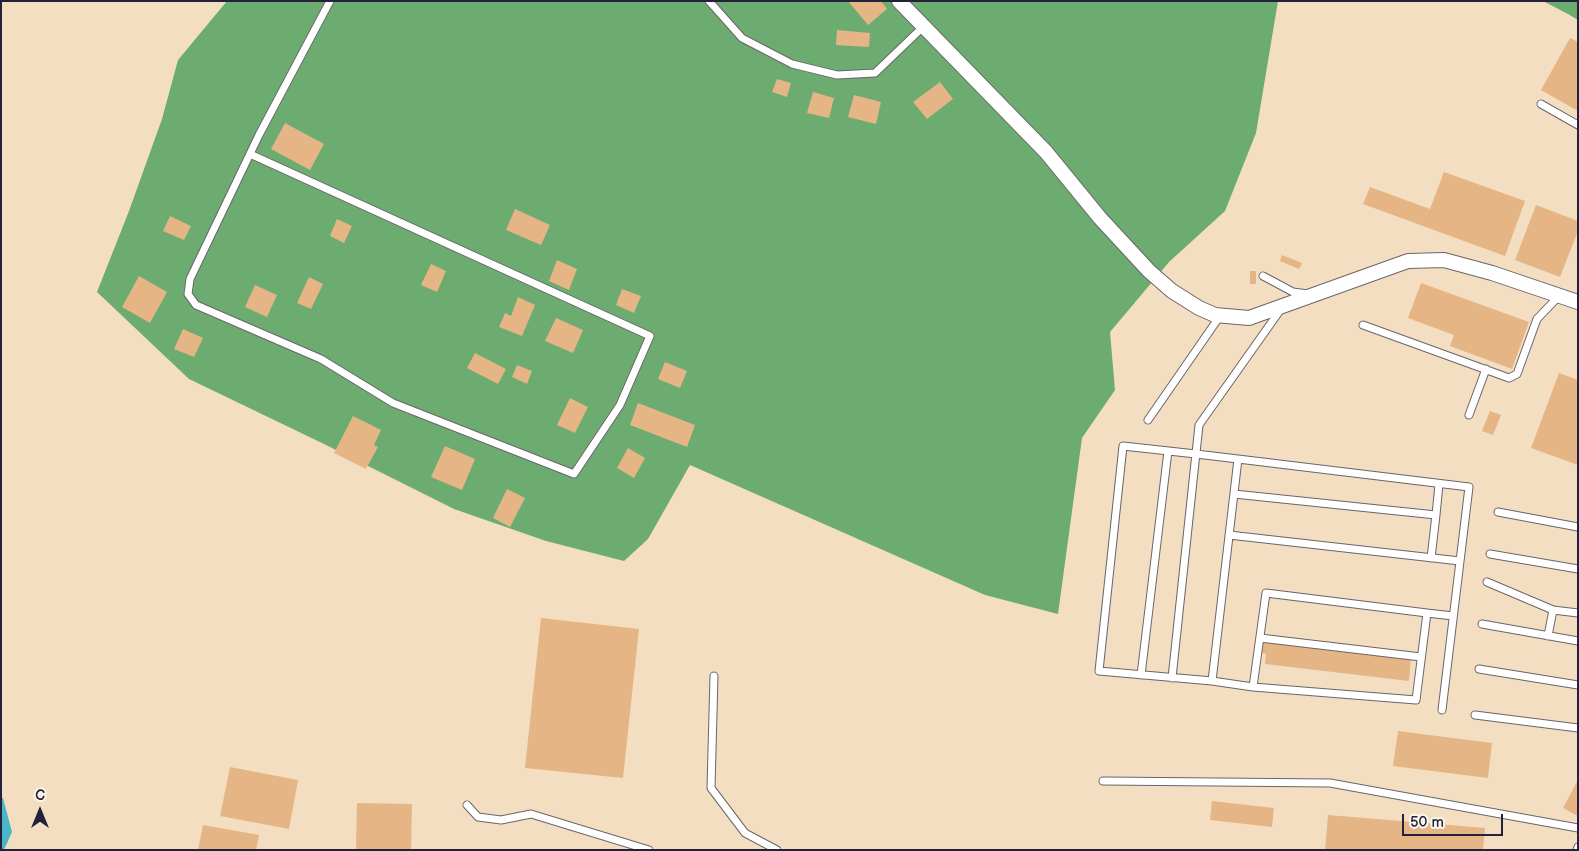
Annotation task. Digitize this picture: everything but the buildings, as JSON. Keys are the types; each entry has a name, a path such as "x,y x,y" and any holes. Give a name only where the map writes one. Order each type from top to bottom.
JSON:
{"street":[{"path":"899,1 1046,152 1100,218 1149,271 1172,291 1199,308 1215,315 1249,318 1408,261 1444,260 1578,302"}],"lane":[{"path":"250,154 650,336 620,405 574,474 393,403 322,360 196,305 188,294 190,279 250,154 330,1"},
{"path":"709,1 742,38 792,64 837,75 875,73 923,27"},
{"path":"1542,104 1578,125"},
{"path":"1263,276 1293,292 1310,295"},
{"path":"1363,325 1509,378 1517,374 1537,319 1560,296"},
{"path":"1172,678 1199,425 1284,304"},
{"path":"1148,420 1220,316"},
{"path":"1469,415 1486,369"},
{"path":"1427,613 1416,700 1253,688 1212,681 1099,671 1123,446 1469,488 1442,710"},
{"path":"1141,675 1168,451"},
{"path":"1212,681 1238,459"},
{"path":"1431,558 1439,484"},
{"path":"1234,494 1436,515"},
{"path":"1498,512 1578,527"},
{"path":"1229,535 1460,561"},
{"path":"1490,554 1578,569"},
{"path":"1487,582 1553,610 1578,613"},
{"path":"1253,688 1266,593 1453,616"},
{"path":"1548,636 1553,610"},
{"path":"1482,624 1578,641"},
{"path":"1260,638 1421,657"},
{"path":"1479,669 1578,685"},
{"path":"714,676 711,788 745,833 777,850"},
{"path":"1475,715 1578,728"},
{"path":"1103,781 1330,783 1578,828"},
{"path":"467,805 478,817 501,820 531,814 649,850"}],"green space":[{"path":"227,1 1278,1 1256,133 1225,211 1169,262 1110,332 1115,390 1082,438 1058,614 985,595 690,465 648,539 624,561 546,541 454,509 189,379 97,292 162,119 178,60"},
{"path":"1543,1 1578,1 1578,20 1568,14"}],"water":[{"path":"1,798 3,798 12,832 4,850 1,850"}]}
